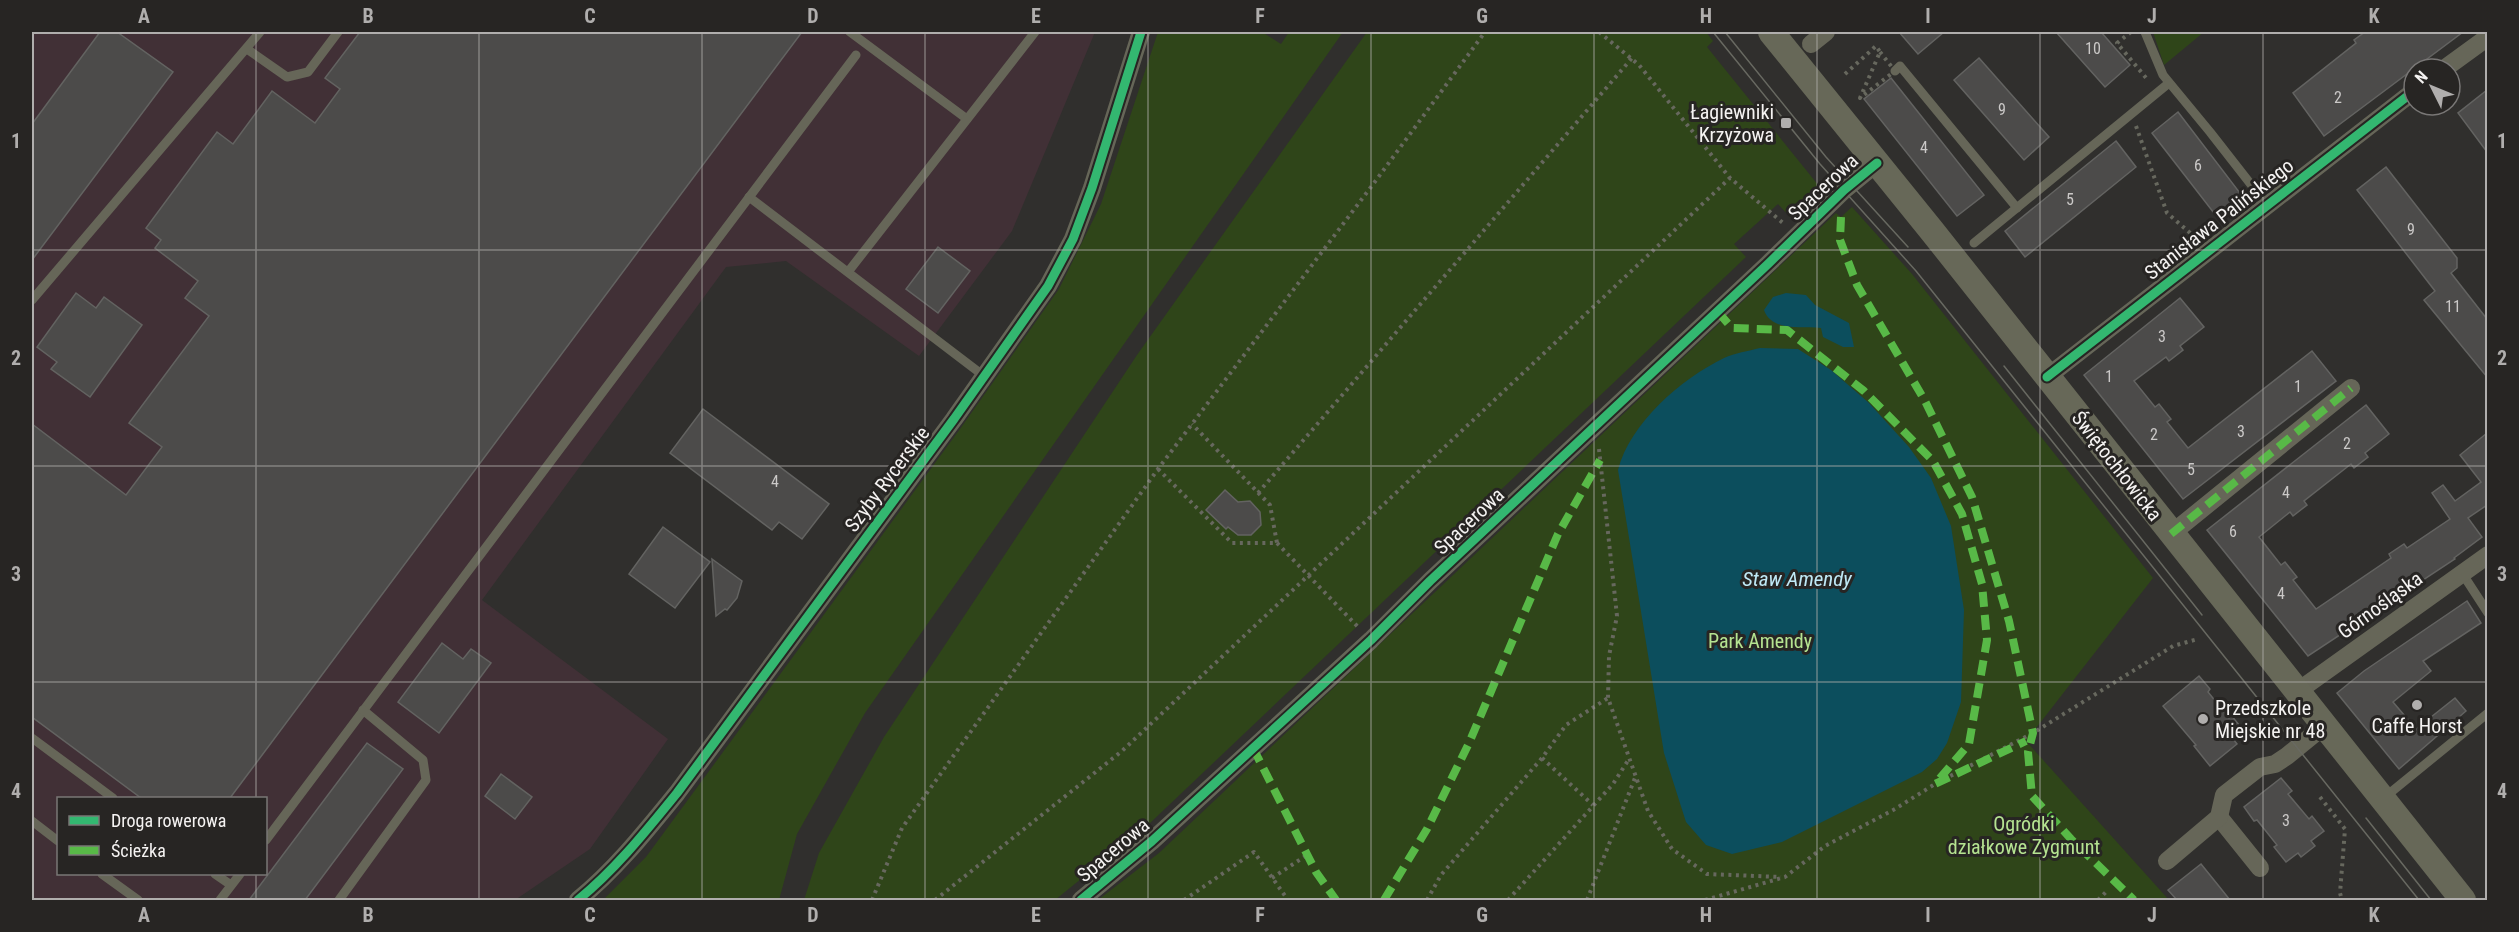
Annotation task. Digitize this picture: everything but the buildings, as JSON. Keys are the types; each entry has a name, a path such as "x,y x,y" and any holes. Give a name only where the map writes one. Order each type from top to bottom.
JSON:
{"main road":[{"name":"Świętochłowicka","path":"1770,32 2325,724 2463,900"}],"street":[{"name":"Szyby Rycerskie","path":"578,900 598,884 633,848 677,793 1048,286 1073,239 1092,188 1141,32"},
{"path":"1811,44 1826,32"},
{"path":"2460,57 2487,37"},
{"name":"Stanisława Palińskiego","path":"2047,377 2402,100"},
{"name":"Spacerowa","path":"1081,900 1152,841 1371,640 1430,581 1851,184 1877,163"},
{"path":"2171,534 2351,388"},
{"name":"Górnośląska","path":"2298,691 2487,555"},
{"path":"2167,861 2219,817 2224,795 2259,767 2275,765 2325,724"},
{"path":"2219,817 2260,868"}],"lane":[{"path":"32,300 260,32"},
{"path":"247,49 287,77 308,72 338,32"},
{"path":"850,32 967,119"},
{"path":"848,272 1035,32"},
{"path":"2145,32 2163,75 2266,205"},
{"path":"267,839 856,55"},
{"path":"1894,71 1900,66 2017,208"},
{"path":"1974,243 2169,83"},
{"path":"749,197 984,376"},
{"path":"2462,573 2487,614"},
{"path":"339,900 426,780 423,760 363,710"},
{"path":"2382,799 2487,713"},
{"path":"32,738 112,797"},
{"path":"32,821 57,840"},
{"path":"105,875 138,900"},
{"path":"218,875 231,885"},
{"path":"220,900 238,875"}],"path":[{"path":"873,900 902,828 1158,469 1485,32"},
{"path":"1599,32 1632,58 1730,178 1797,235"},
{"path":"2131,32 2117,43 2158,92"},
{"path":"1845,74 1876,46 1894,71 1860,98 1880,52"},
{"path":"1258,493 1632,58"},
{"path":"2132,114 2167,213 2197,240 2206,232"},
{"path":"935,900 1122,751 1730,178"},
{"path":"1599,423 1600,460 1617,616 1609,656 1608,698 1648,811 1672,849 1707,874 1785,877"},
{"path":"1192,424 1269,505 1277,543 1371,640"},
{"path":"1158,469 1232,543 1277,543"},
{"path":"1705,900 1785,877 1825,846 1896,809 1935,784 2033,733 2173,646 2198,639"},
{"path":"1427,900 1441,875 1542,758 1566,725 1608,698"},
{"path":"1542,758 1593,805"},
{"path":"1508,900 1613,784 1629,759"},
{"path":"1587,900 1635,777"},
{"path":"2320,797 2345,829 2340,893 2342,900"},
{"path":"1184,900 1254,852 1288,900"},
{"path":"1272,878 1307,855"},
{"path":"2098,900 2108,891"}],"shaded area":[{"path":"32,32 1095,32 1012,231 919,356 786,261 726,267 482,600 668,739 590,849 515,900 32,900"}],"green space":[{"path":"1158,32 1262,32 1281,44 1289,32 1343,32 865,713 797,834 779,900 603,900 646,857 960,429 1059,289 1101,204"},
{"path":"1367,32 1706,32 1713,41 1707,47 1823,191 1820,194 1824,198 1792,219 1778,204 1734,244 1746,257 1149,824 1055,900 804,900 819,853 884,737 1137,355"},
{"path":"2153,32 2204,32 2164,65"},
{"name":"Park Amendy","path":"1852,207 1912,274 2153,578 2026,741 2169,900 1098,900 1159,853 1836,213 1841,217"}],"water":[{"path":"1786,293 1806,295 1815,305 1849,323 1854,347 1843,347 1823,337 1821,328 1780,325 1773,322 1764,310 1773,297"},
{"name":"Staw Amendy","path":"1760,348 1798,349 1831,370 1869,403 1909,447 1931,478 1951,526 1964,610 1961,702 1947,743 1937,759 1922,772 1782,842 1732,854 1706,845 1686,822 1664,753 1618,470 1624,453 1645,419 1675,390 1724,358"}],"tram line":[{"path":"1713,32 1820,164 1916,271 2419,900"},
{"path":"1725,32 1826,157 1908,247"},
{"path":"2004,366 2202,615"},
{"path":"2366,818 2431,900"}],"marked path":[{"path":"1841,217 1840,240 1857,285 1925,401 1972,497 2009,621 2033,733 2028,752 2032,796 2071,839 2134,900"},
{"path":"1718,312 1732,328 1787,330 1864,391 1933,461 1962,514 1982,584 1987,640 1969,744 1935,784 2026,741"},
{"path":"2171,534 2351,388"},
{"path":"1384,900 1427,829 1469,743 1558,534 1600,460"},
{"path":"1253,748 1316,872 1336,900"}],"cycle path":[{"path":"578,900 618,863 677,793 954,419 1048,286 1073,239 1092,188 1141,32"},
{"path":"2047,377 2402,100"},
{"path":"1081,900 1152,841 1371,640 1430,581 1844,190 1877,163"}],"place":[{"name":"Łagiewniki Krzyżowa","path":"1786,123"},
{"name":"Caffe Horst","path":"2417,705"},
{"name":"Przedszkole Miejskie nr 48","path":"2203,719"}],"park label":[{"name":"Ogródki działkowe Zygmunt","path":"2024,836"}]}
